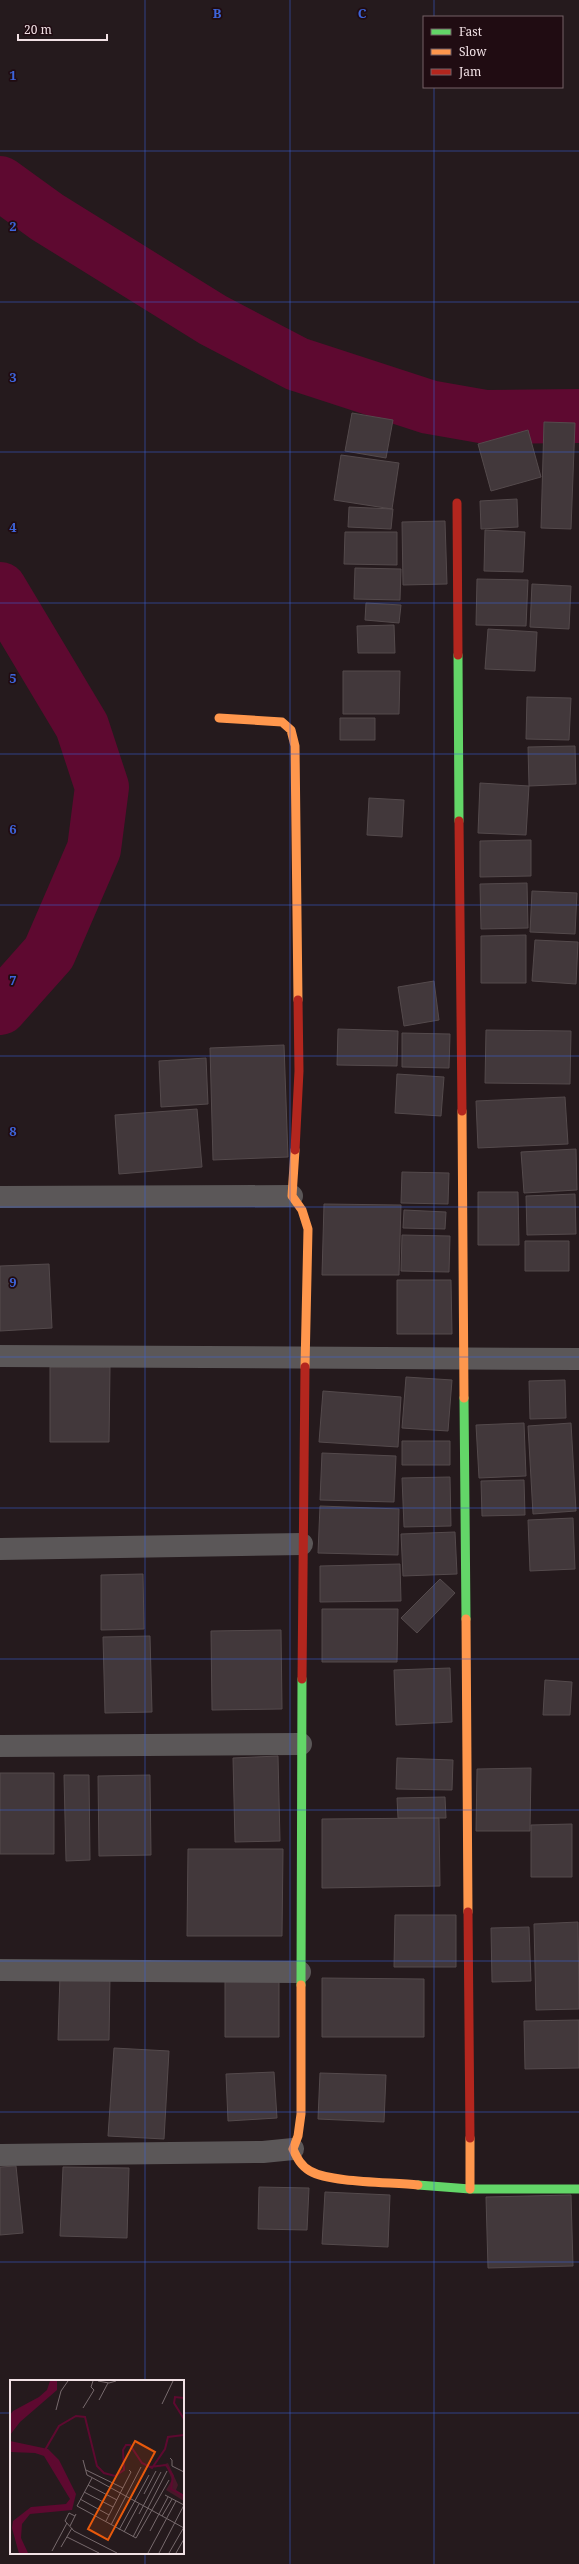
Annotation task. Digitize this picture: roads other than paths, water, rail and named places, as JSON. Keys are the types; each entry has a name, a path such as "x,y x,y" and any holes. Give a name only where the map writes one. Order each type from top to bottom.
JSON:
{"street":[{"path":"457,503 470,2189"},
{"path":"219,718 282,722 291,730 295,746 299,1063 292,1196 302,1210 308,1229 302,1544 300,1972 301,2114 298,2136 293,2149"},
{"path":"0,1197 292,1196"},
{"path":"0,1356 579,1359"},
{"path":"0,1549 302,1544"},
{"path":"0,1746 301,1744"},
{"path":"0,1970 300,1972"},
{"path":"293,2149 304,2168 313,2174 325,2177 470,2189 579,2189"},
{"path":"0,2154 262,2152 293,2149"}],"waterway":[{"path":"0,183 47,217 213,320 297,364 429,407 486,417 579,416"},
{"path":"0,589 82,726 102,787 94,849 49,953 0,1008"}]}
